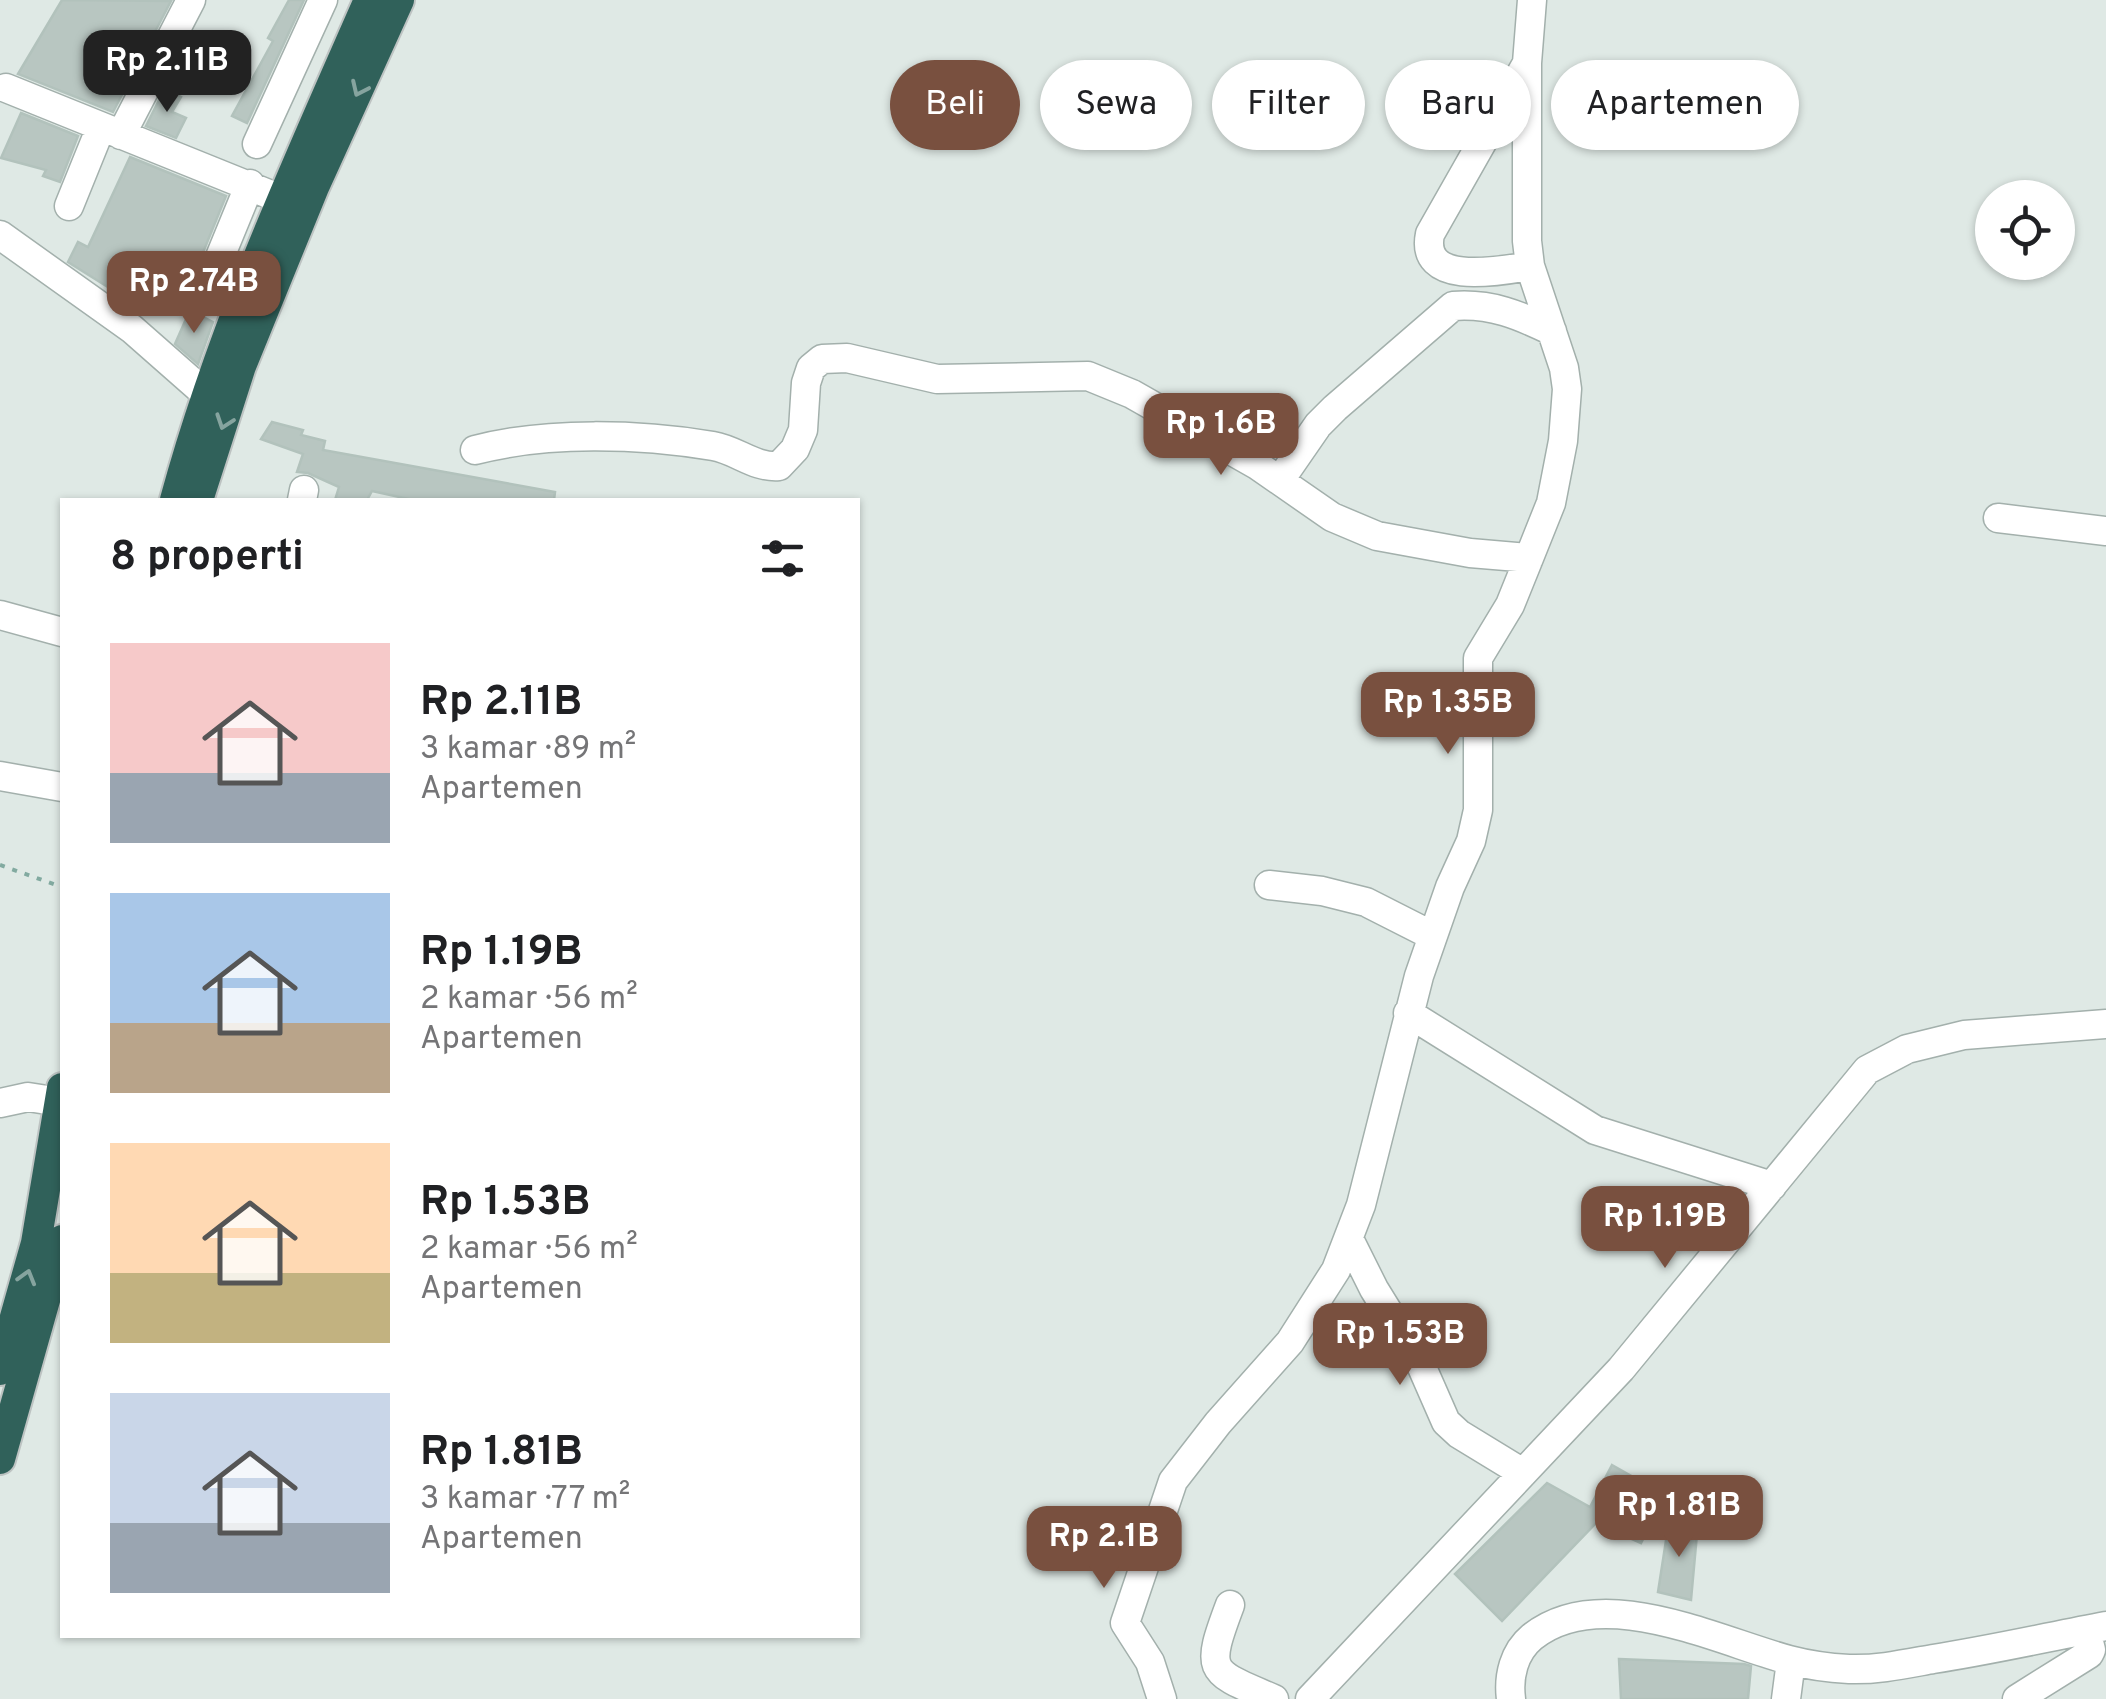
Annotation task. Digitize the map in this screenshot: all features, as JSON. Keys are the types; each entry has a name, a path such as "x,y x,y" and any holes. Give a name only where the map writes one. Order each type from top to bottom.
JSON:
{"highway":[{"path":"197,498 231,361 369,0"},
{"path":"296,186 399,0"},
{"path":"197,498 207,396 231,361"},
{"path":"0,1370 36,1243 60,1101"},
{"path":"0,1459 60,1247"}],"street":[{"path":"69,206 191,0"},
{"path":"257,144 323,0"},
{"path":"1527,60 1532,0"},
{"path":"6,88 250,184 296,186"},
{"path":"1478,150 1430,234 1428,245 1435,261 1447,268 1473,273 1530,266"},
{"path":"1162,1699 1150,1662 1125,1622 1173,1481 1290,1342 1336,1270 1361,1206 1408,1013 1450,887 1472,841 1478,810 1478,658 1510,605 1530,558 1551,503 1564,442 1567,389 1530,266 1527,150"},
{"path":"212,279 250,184"},
{"path":"0,235 132,329 207,396"},
{"path":"1280,480 1318,425 1453,306 1500,308 1552,331"},
{"path":"474,450 534,438 648,438 719,446 764,467 778,466 795,448 803,430 806,384 811,368 822,359 835,356 936,378 1088,376 1132,394 1280,480 1332,517 1377,536 1470,553 1530,558"},
{"path":"1998,518 2106,530"},
{"path":"0,615 60,631"},
{"path":"0,776 60,779"},
{"path":"1269,885 1322,891 1366,902 1433,936"},
{"path":"1408,1013 1595,1130 1772,1186"},
{"path":"1310,1699 1621,1370 1867,1070 1907,1049 1964,1035 2106,1024"},
{"path":"0,1103 60,1095"},
{"path":"1349,1239 1374,1289 1421,1365 1446,1422 1523,1473"},
{"path":"1230,1605 1216,1643 1216,1668 1224,1678 1274,1699"},
{"path":"1511,1699 1512,1666 1524,1644 1547,1625 1580,1616 1668,1621 1791,1661 1850,1669 1881,1668 2096,1628 2089,1654 2017,1699"},
{"path":"1786,1699 1791,1661"}],"path":[{"path":"0,865 60,887"}],"building":[{"path":"62,0 171,1 113,112 18,74"},
{"path":"289,0 304,0 247,123 232,116 273,41 268,38"},
{"path":"165,88 181,97 172,112 186,118 176,138 146,126"},
{"path":"21,113 78,136 60,182 43,176 46,170 1,158"},
{"path":"130,157 226,196 194,283 127,253 111,289 68,262 78,242 88,247"},
{"path":"190,310 213,322 198,364 175,344"},
{"path":"272,422 325,441 323,450 555,492 554,498 404,498 372,491 368,498 336,498 339,487 297,472 303,454 261,439"},
{"path":"1612,1465 1665,1495 1641,1543 1596,1523 1502,1621 1455,1574 1547,1483 1590,1507"},
{"path":"1669,1521 1698,1523 1691,1600 1658,1592"},
{"path":"1619,1659 1751,1666 1748,1699 1621,1699"}]}
